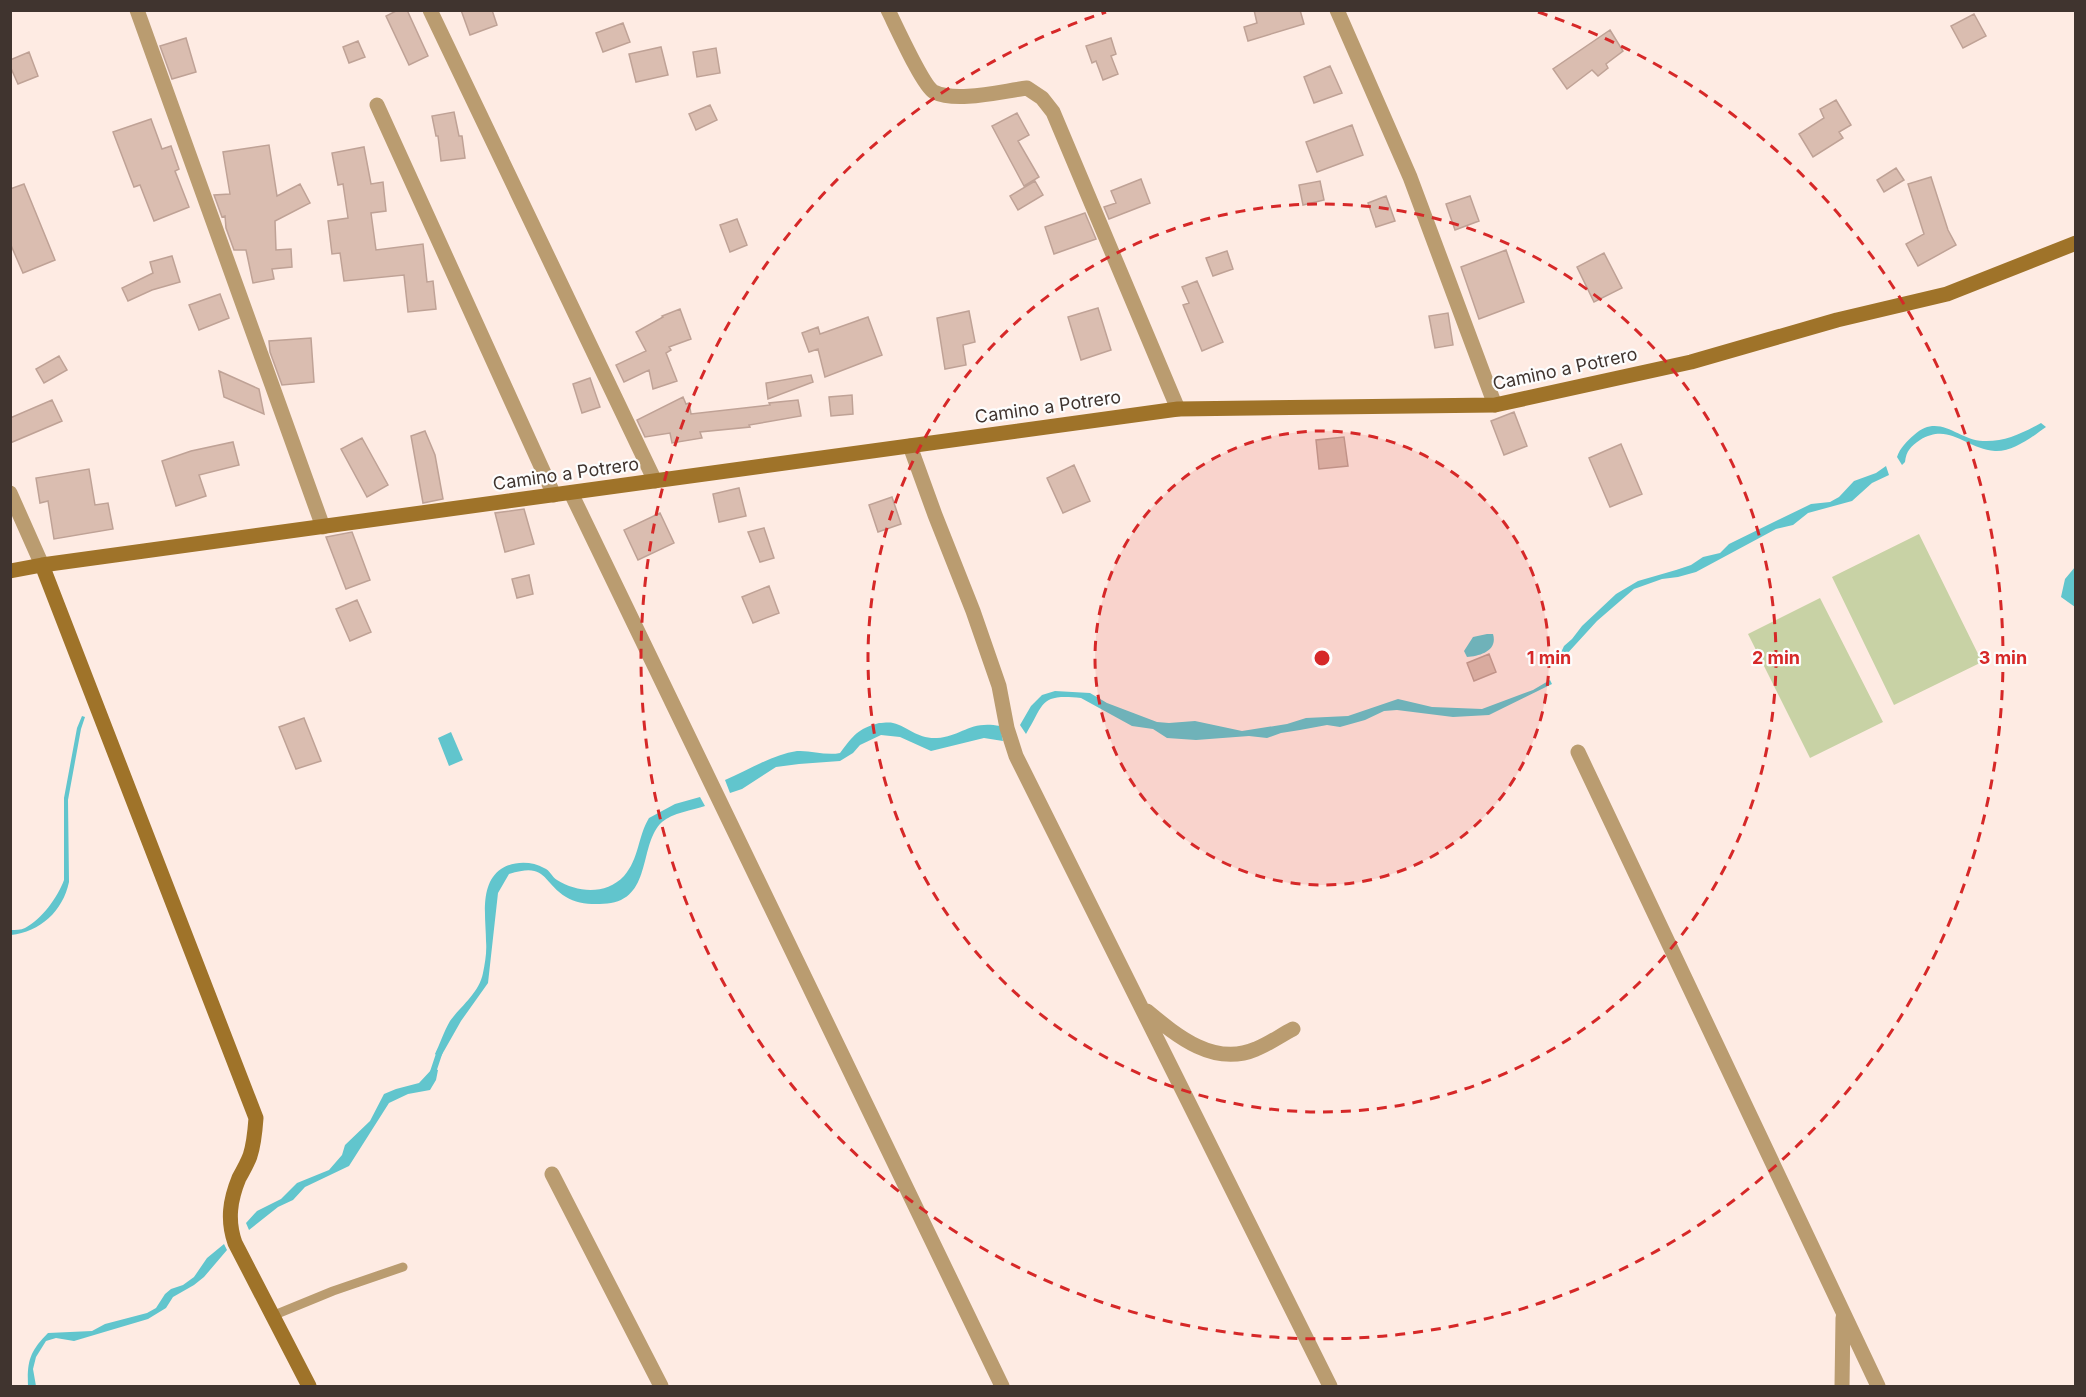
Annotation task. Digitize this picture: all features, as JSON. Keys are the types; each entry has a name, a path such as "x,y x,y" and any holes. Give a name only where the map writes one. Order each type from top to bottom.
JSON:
{"street":[{"path":"137,10 323,527"},
{"path":"430,10 655,481"},
{"path":"888,10 919,74 932,91 955,97 1027,88 1042,98 1053,112 1178,409"},
{"path":"1337,10 1410,177 1495,405"},
{"path":"377,105 554,495"},
{"name":"Camino a Potrero","path":"10,571 1178,409 1495,405 1691,362 1837,320 1947,294 2076,243"},
{"path":"910,446 934,515 974,611 999,686 1006,728 1016,756 1330,1386"},
{"path":"10,493 42,565 256,1118 255,1138 236,1189 229,1226 235,1243 309,1386"},
{"path":"571,493 1002,1386"},
{"path":"1578,752 1878,1386"},
{"path":"1140,1005 1167,1028 1198,1048 1225,1054 1256,1049 1293,1029"},
{"path":"552,1174 661,1386"},
{"path":"1842,1386 1843,1314"}],"lane":[{"path":"272,1316 333,1291 403,1267"}],"green space":[{"path":"1919,534 1982,662 1894,705 1832,577"},
{"path":"1820,598 1883,722 1810,758 1748,634"}],"water":[{"path":"2041,423 2046,427 2022,443 2002,451 1984,449 1958,438 1940,434 1931,435 1914,444 1902,465 1897,457 1911,437 1932,426 1948,429 1974,440 1991,441 2013,436"},
{"path":"1886,466 1889,475 1872,483 1852,501 1808,513 1793,525 1776,529 1696,572 1662,579 1634,589 1597,621 1565,656 1559,666 1557,661 1564,646 1616,594 1638,581 1691,565 1703,557 1720,553 1729,544 1811,504 1830,502 1839,497 1854,481 1876,473"},
{"path":"2075,567 2075,607 2061,597 2065,579"},
{"path":"1493,634 1494,640 1487,652 1467,657 1464,651 1473,637"},
{"path":"1550,680 1552,684 1489,715 1453,717 1397,710 1384,711 1365,720 1340,727 1327,725 1281,733 1267,738 1249,736 1196,740 1167,738 1153,729 1132,726 1081,698 1067,697 1050,699 1045,703 1026,734 1020,725 1031,706 1042,695 1055,691 1090,693 1107,703 1157,722 1195,721 1242,731 1287,724 1306,718 1348,716 1398,699 1432,707 1482,709 1533,690"},
{"path":"82,716 85,717 68,800 69,882 66,892 56,911 41,925 11,935 11,930 25,928 43,914 64,880 64,798 77,728"},
{"path":"879,723 893,723 930,738 946,737 981,725 1000,726 1003,741 984,738 931,751 900,737 881,735 860,745 853,753 840,761 776,767 742,789 730,793 725,780 760,763 797,751 840,753 856,734"},
{"path":"451,732 463,760 449,766 438,738"},
{"path":"700,797 705,806 671,816 655,831 639,880 624,898 606,904 582,903 566,897 537,872 530,870 509,874 498,893 488,983 461,1021 440,1058 435,1054 450,1021 474,993 481,980 486,953 485,902 489,883 494,875 506,866 528,863 546,869 557,880 574,888 592,890 609,886 617,882 629,869 649,818 675,804"},
{"path":"433,1068 438,1070 436,1080 430,1090 408,1094 389,1103 349,1166 305,1187 293,1200 278,1207 249,1230 246,1223 257,1211 281,1199 297,1183 329,1170 342,1155 345,1145 370,1121 384,1094 419,1083"},
{"path":"224,1244 227,1250 204,1277 173,1297 166,1308 148,1319 74,1341 56,1338 46,1341 36,1357 33,1369 36,1386 28,1386 28,1370 33,1351 48,1333 92,1331 105,1324 147,1313 156,1308 171,1289 183,1285 194,1277 207,1258"}],"building":[{"path":"398,10 407,10 428,56 409,65 386,16"},
{"path":"461,10 492,10 497,25 470,35"},
{"path":"1254,10 1300,10 1304,24 1248,41 1244,27 1257,23"},
{"path":"1974,14 1986,36 1963,48 1951,26"},
{"path":"623,23 630,42 603,52 596,33"},
{"path":"1610,30 1623,51 1606,64 1608,68 1598,76 1592,70 1567,89 1553,69"},
{"path":"186,38 196,72 172,79 160,46"},
{"path":"1111,38 1116,54 1111,56 1118,74 1103,80 1096,61 1092,63 1086,46"},
{"path":"358,41 365,57 349,63 343,47"},
{"path":"661,47 668,75 636,82 629,54"},
{"path":"716,48 720,73 697,77 693,52"},
{"path":"29,52 38,76 18,84 10,66 10,60"},
{"path":"1330,66 1342,93 1314,103 1304,77"},
{"path":"1836,100 1851,125 1839,132 1843,138 1813,157 1799,134 1824,118 1820,109"},
{"path":"710,105 717,120 696,130 689,114"},
{"path":"454,112 459,136 462,136 465,158 441,161 438,136 436,136 432,116"},
{"path":"1017,113 1029,135 1018,141 1039,177 1024,186 992,126"},
{"path":"151,119 162,149 171,146 179,169 175,171 189,207 154,221 140,185 134,187 113,132"},
{"path":"1352,125 1363,155 1317,172 1306,142"},
{"path":"269,145 277,196 300,184 310,203 275,221 276,250 291,249 292,267 272,269 274,279 253,283 246,250 234,250 226,228 225,216 222,217 214,195 230,194 223,152"},
{"path":"364,147 371,184 383,182 386,211 371,213 376,250 423,244 427,282 433,281 436,309 408,312 404,275 344,281 340,253 332,254 328,221 348,218 343,184 338,185 332,153"},
{"path":"1896,168 1904,180 1884,192 1877,180"},
{"path":"1931,177 1948,230 1956,245 1918,266 1906,244 1924,234 1908,184"},
{"path":"1141,179 1150,203 1109,219 1104,207 1116,203 1111,191"},
{"path":"1035,181 1043,195 1018,210 1010,196"},
{"path":"1320,181 1324,200 1303,205 1299,185"},
{"path":"24,184 55,260 23,273 10,243 10,189"},
{"path":"1386,196 1395,221 1376,227 1368,203"},
{"path":"1470,196 1479,221 1455,230 1446,204"},
{"path":"1085,213 1096,239 1054,254 1045,227"},
{"path":"737,219 747,245 730,252 720,225"},
{"path":"1506,250 1524,302 1479,319 1461,267"},
{"path":"1227,251 1233,269 1213,276 1206,258"},
{"path":"1604,253 1622,288 1594,302 1577,267"},
{"path":"172,256 180,282 152,290 128,301 122,288 153,273 150,262"},
{"path":"1197,281 1223,342 1202,351 1183,305 1189,303 1182,287"},
{"path":"220,294 229,318 199,330 189,305"},
{"path":"1098,308 1111,350 1081,360 1068,317"},
{"path":"680,309 691,339 669,347 671,350 666,353 677,381 653,389 649,370 624,382 616,365 646,351 636,332 662,316"},
{"path":"969,311 975,342 963,345 966,365 945,369 937,318"},
{"path":"1448,313 1453,345 1435,348 1429,316"},
{"path":"868,317 882,355 825,377 818,349 809,352 802,333 818,327 820,334"},
{"path":"311,338 314,382 282,385 270,352 269,341"},
{"path":"59,356 67,370 44,383 36,369"},
{"path":"219,371 259,389 264,414 224,397"},
{"path":"811,375 813,382 768,399 766,383"},
{"path":"590,378 600,407 582,413 573,384"},
{"path":"852,395 853,414 831,416 829,397"},
{"path":"683,397 686,404 689,403 691,414 798,400 801,416 749,425 750,427 700,432 702,438 672,443 670,433 645,437 637,420"},
{"path":"52,400 62,421 10,443 10,418"},
{"path":"1514,412 1527,446 1504,455 1491,421"},
{"path":"425,431 435,455 443,499 423,503 411,436"},
{"path":"1344,437 1348,466 1319,469 1316,440"},
{"path":"362,438 388,485 367,497 341,449"},
{"path":"233,442 239,465 199,475 206,496 176,506 162,461 191,451"},
{"path":"1621,444 1642,494 1610,507 1589,458"},
{"path":"1074,465 1090,501 1063,513 1047,478"},
{"path":"89,469 95,505 108,503 113,529 54,539 48,501 40,503 36,478"},
{"path":"739,488 746,516 719,522 713,494"},
{"path":"892,497 901,524 878,532 869,505"},
{"path":"524,509 534,544 505,552 495,513"},
{"path":"660,513 674,543 638,560 624,530"},
{"path":"764,528 774,558 760,562 748,532"},
{"path":"352,532 370,580 346,589 326,537"},
{"path":"529,575 533,594 517,598 512,579"},
{"path":"769,586 779,613 753,623 742,597"},
{"path":"357,600 371,632 350,641 336,609"},
{"path":"1489,654 1496,672 1474,681 1467,663"},
{"path":"304,718 321,761 296,769 279,727"}],"waterway":[{"path":"432,1075 440,1051"}]}
